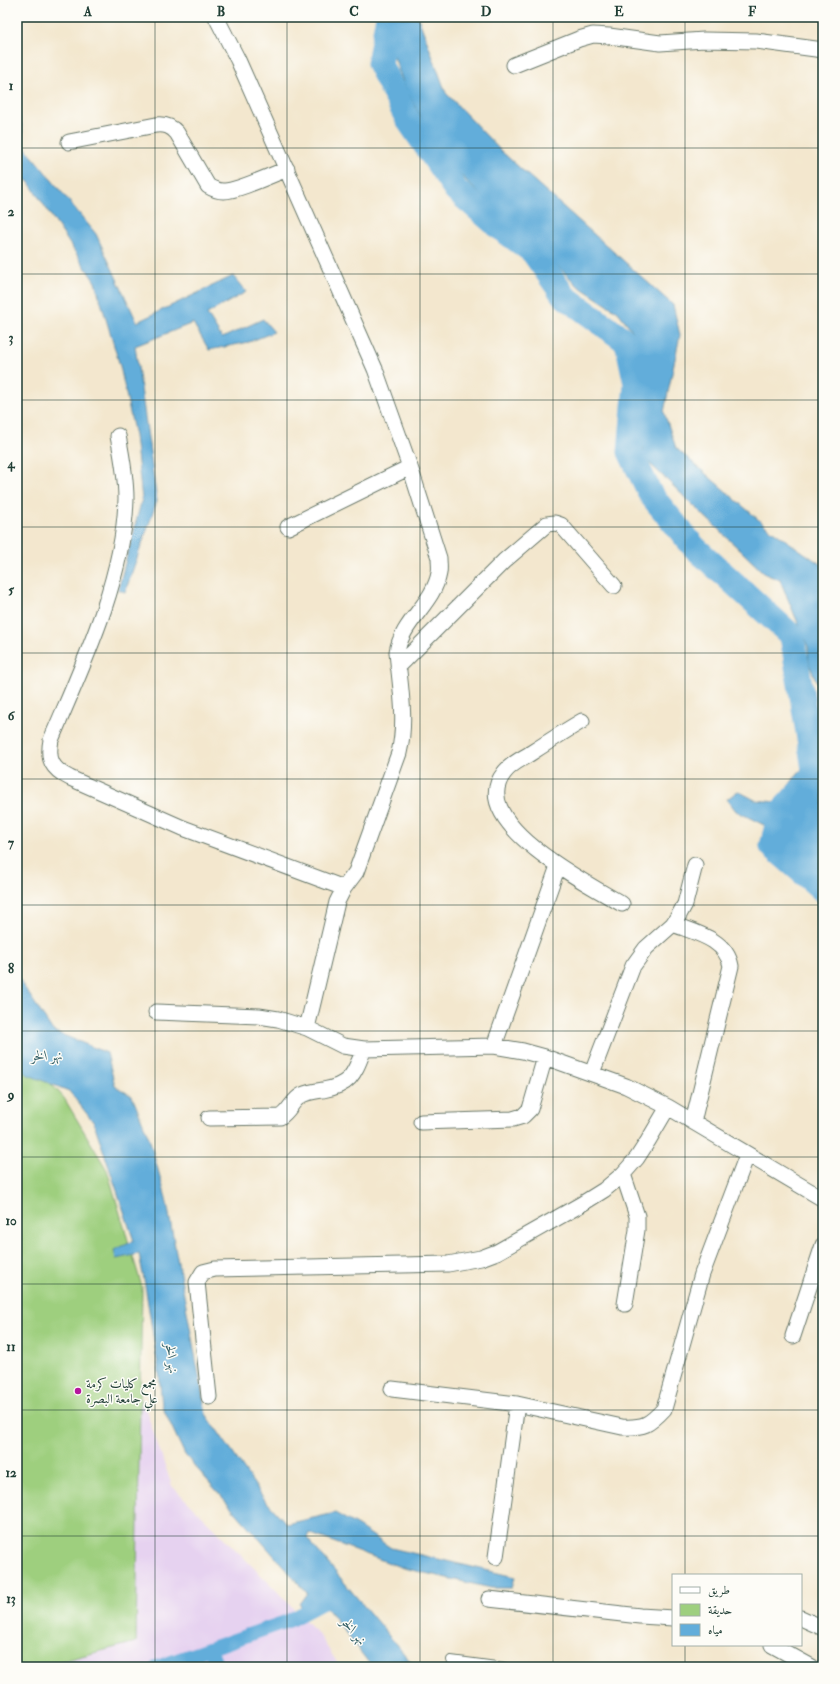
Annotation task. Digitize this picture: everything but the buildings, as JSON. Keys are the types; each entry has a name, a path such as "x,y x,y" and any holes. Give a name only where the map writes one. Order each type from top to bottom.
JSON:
{"street":[{"path":"216,17 238,60 375,369 410,467 439,558 440,572 437,583 405,629 399,642 397,652 404,721 403,739 356,872 344,888 337,902 307,1028"},
{"path":"514,65 579,39 593,35 660,43 704,40 756,42 823,50"},
{"path":"69,142 156,125 170,126 177,133 208,186 218,191 232,189 287,169"},
{"path":"118,436 123,462 126,499 122,538 111,586 93,639 51,740 49,752 52,763 60,772 183,828 344,888"},
{"path":"288,527 410,467"},
{"path":"398,667 504,561 548,524 555,523 561,525 614,586"},
{"path":"582,721 517,762 504,772 496,785 497,800 501,810 512,826 530,845 558,866 622,904"},
{"path":"592,1073 633,966 646,948 673,924 685,904 695,865"},
{"path":"494,1046 558,866"},
{"path":"673,924 714,941 724,948 729,957 731,966 693,1122"},
{"path":"156,1012 259,1016 278,1019 307,1028 343,1046 364,1049 494,1046 523,1051 545,1057 626,1086 668,1107 823,1199"},
{"path":"208,1118 280,1117 285,1114 293,1102 303,1094 334,1088 347,1081 356,1070 364,1049"},
{"path":"421,1122 513,1119 523,1116 532,1105 545,1057"},
{"path":"209,1397 197,1282 203,1272 208,1269 448,1264 469,1261 497,1252 604,1190 623,1174 637,1158 668,1107"},
{"path":"392,1389 516,1404 622,1427 638,1428 653,1421 664,1409 702,1274 747,1155"},
{"path":"623,1174 637,1216 637,1230 625,1304"},
{"path":"793,1336 823,1245"},
{"path":"496,1557 516,1404"},
{"path":"489,1599 640,1616 672,1618"},
{"path":"802,1618 823,1628"},
{"path":"777,1646 812,1667"}],"lane":[{"path":"451,1660 504,1667"}],"shaded area":[{"name":"مجمع كليات كرمة علي جامعة البصرة","path":"17,1112 120,1335 172,1486 320,1636 340,1667 17,1667"}],"green space":[{"name":"مجمع كليات كرمة علي جامعة البصرة","path":"17,1046 64,1098 107,1170 142,1287 136,1642 39,1667 17,1667"}],"water":[{"path":"380,17 418,17 446,93 501,151 673,305 680,335 664,412 676,448 767,527 823,566 823,697 809,664 808,647 780,580 765,574 644,458 640,426 638,338 618,312 578,286 531,240 487,202 441,155 405,88"},
{"path":"17,107 22,127 23,145 96,234 137,322 233,276 246,292 207,314 222,338 263,319 274,332 249,342 209,350 193,323 135,346 157,501 125,592 118,590 142,499 135,436 120,366 95,282 28,181 17,178"},
{"path":"823,751 823,877 766,826 736,811 727,799 738,791 755,800 777,802 798,773"},
{"name":"نهر الخر","path":"17,976 53,1031 107,1053 115,1086 132,1096 149,1138 166,1198 206,1414 265,1500 287,1524 335,1513 391,1548 515,1577 512,1588 491,1588 403,1568 309,1533 307,1538 415,1667 372,1667 326,1607 310,1615 299,1604 307,1593 185,1455 162,1406 159,1373 139,1254 116,1259 114,1250 134,1241 94,1123 69,1091 26,1074 17,1065"}],"waterway":[{"path":"388,17 379,63 408,120 456,190 499,227 533,252 564,296 627,342 636,384 630,452 651,495 694,547 792,636 815,775 780,813 772,846 823,890"},
{"path":"157,1667 288,1621 322,1603"},
{"path":"210,1649 217,1667"}],"place":[{"name":"مجمع كليات كرمة علي جامعة البصرة","path":"78,1391"}]}
